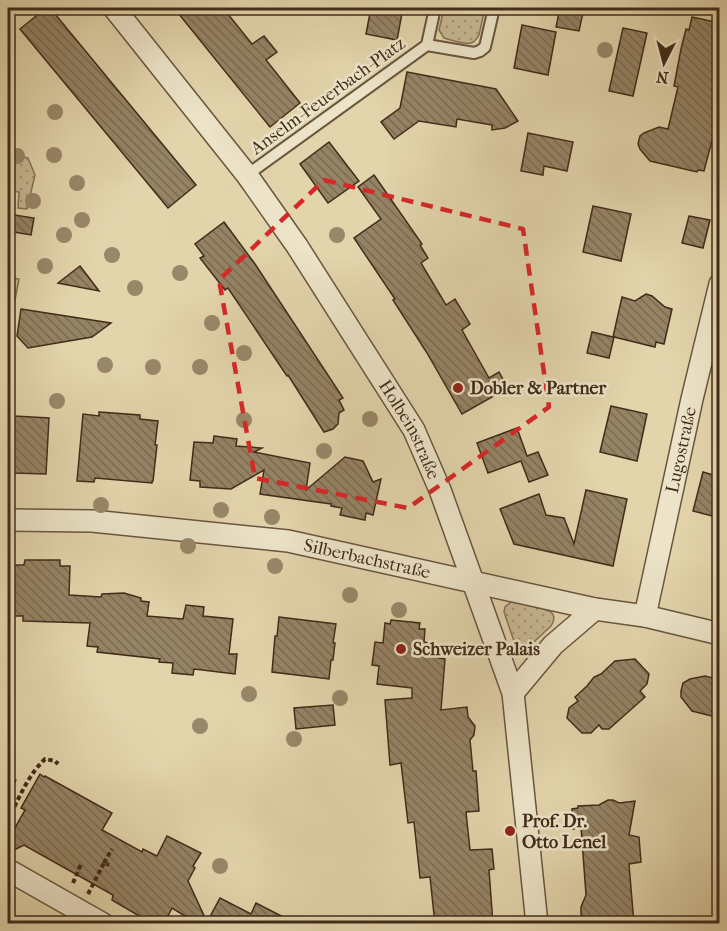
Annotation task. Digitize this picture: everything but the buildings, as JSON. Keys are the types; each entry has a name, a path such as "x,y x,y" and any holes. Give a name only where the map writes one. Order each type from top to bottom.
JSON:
{"street":[{"name":"Holbeinstraße","path":"114,8 248,175 292,239 414,430 440,490 513,693 537,924"},
{"name":"Lugostraße","path":"645,616 692,399 720,284"},
{"name":"Silberbachstraße","path":"8,520 92,521 288,541 595,609 645,616 720,634"},
{"path":"513,693 553,645 595,609"},
{"path":"8,870 104,924"}],"lane":[{"name":"Anselm-Feuerbach-Platz","path":"248,175 427,45 435,8"},
{"name":"Anselm-Feuerbach-Platz","path":"427,45 474,53 480,51 484,47 494,8"}],"path":[{"path":"8,820 39,764 45,759 58,764"},
{"path":"8,796 15,779"},
{"path":"82,911 112,849"},
{"path":"104,863 109,866"},
{"path":"78,874 81,864"}],"highlighted area":[{"path":"324,180 523,229 549,407 408,508 255,478 219,280"}],"shaded area":[{"path":"444,8 485,8 479,35 475,41 465,43 444,38 439,30"},
{"path":"8,152 28,158 35,175 27,209 18,208 19,192 8,190"},
{"path":"8,277 19,279 8,336"},
{"path":"511,602 545,609 554,617 551,626 524,651 517,650 504,612 505,607"}],"place":[{"name":"Dobler & Partner","path":"458,388"},
{"name":"Schweizer Palais","path":"401,649"},
{"name":"Prof. Dr. Otto Lenel","path":"510,831"}]}
